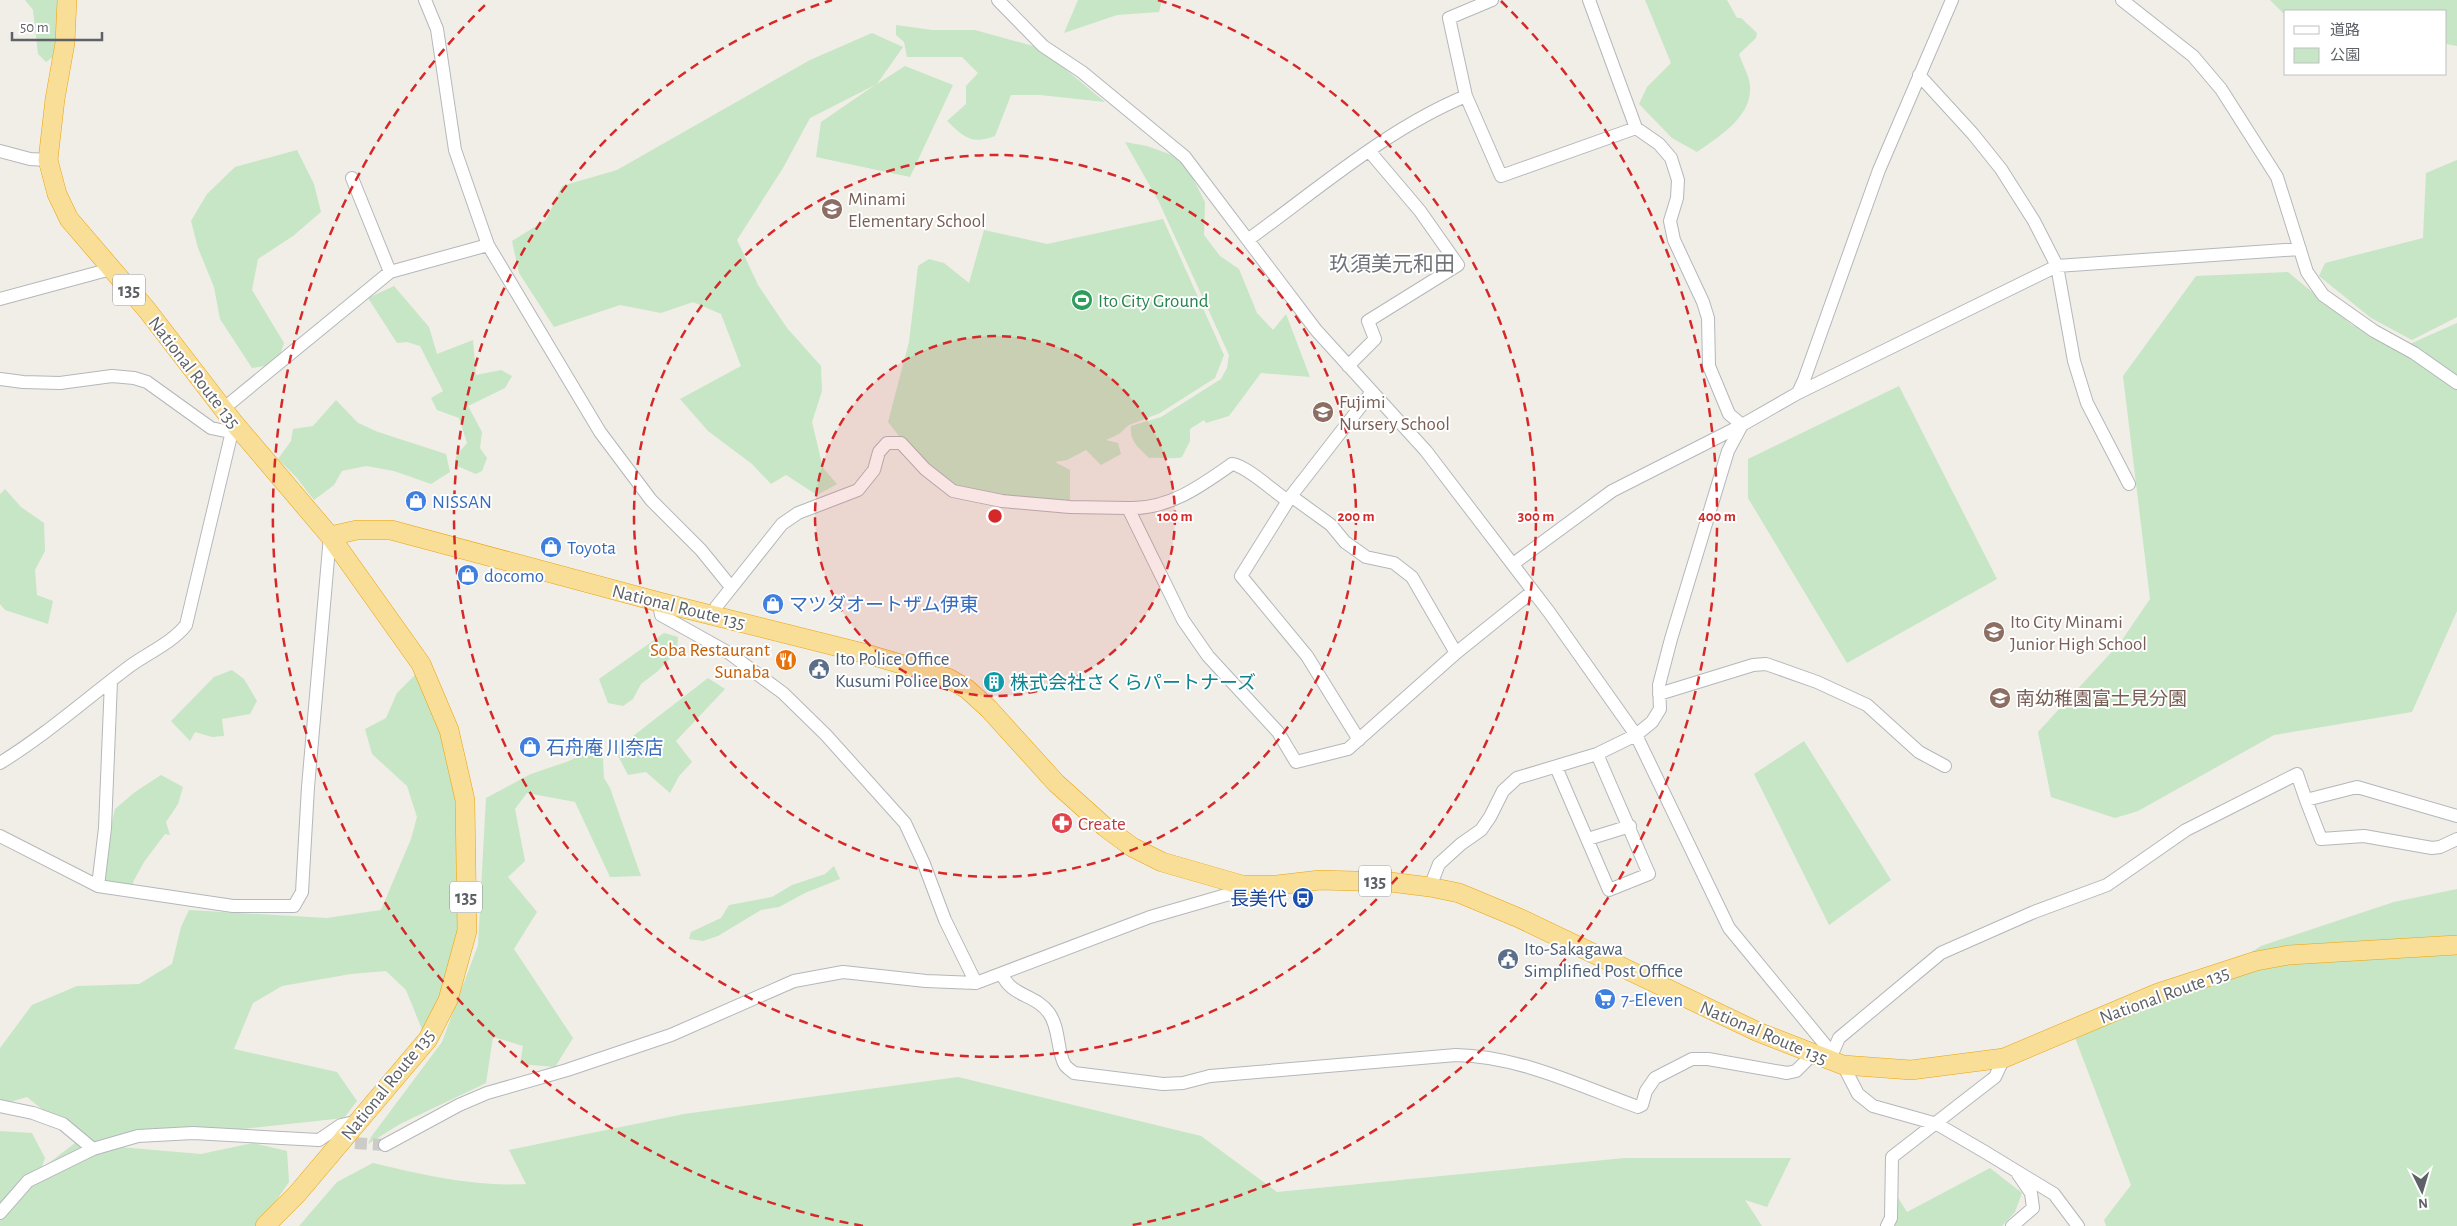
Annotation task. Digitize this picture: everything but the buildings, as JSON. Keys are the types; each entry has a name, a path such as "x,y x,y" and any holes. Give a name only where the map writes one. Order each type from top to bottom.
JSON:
{"highway":[{"name":"National Route 135","path":"67,0 65,43 55,99 48,160 57,194 69,218 111,270 147,310 229,421 330,536 421,664 449,730 465,800 467,931 448,1000 428,1039 297,1194 265,1226"},
{"name":"National Route 135","path":"330,536 357,530 391,530 659,602 867,654 948,678 967,689 989,709 1056,783 1105,827 1132,847 1162,862 1242,885 1277,885 1320,880 1390,882 1459,893 1519,918 1758,1032 1828,1060 1911,1070 2004,1058 2158,993 2256,961 2289,955 2457,945"}],"street":[{"path":"425,0 431,9 437,29 454,150 488,244 600,432 651,500 701,550 731,587"},
{"path":"998,0 1044,46 1082,72 1185,157 1249,239 1316,330 1371,393 1426,451 1533,590 1636,735 1729,928 1827,1047 1828,1060 1858,1094 1873,1106 1937,1124 2054,1194 2078,1226"},
{"path":"1492,0 1449,18 1466,96 1501,176 1636,128"},
{"path":"1590,0 1636,128 1659,144 1671,158 1678,180 1677,198 1670,221 1674,240 1703,302 1708,318 1709,366 1729,414 1742,424"},
{"path":"1798,393 1824,326 1850,246 1876,178 1952,0"},
{"path":"2122,0 2193,56 2221,89 2278,177 2307,272 2324,295 2374,331 2414,353 2457,384"},
{"path":"1919,75 1973,134 2001,169 2034,221 2057,266 2074,361 2087,403 2129,484"},
{"path":"1249,239 1432,110 1466,96"},
{"path":"0,152 30,159 48,160"},
{"path":"1348,366 1375,339 1368,322 1458,265 1420,211 1370,152"},
{"path":"352,178 390,272"},
{"path":"0,379 60,383 112,376 134,378 147,382 211,428 229,421 390,272 488,244"},
{"path":"1513,564 1612,491 1798,393 2057,266 2300,249"},
{"path":"0,299 111,270"},
{"path":"1359,740 1307,656 1241,576 1290,499 1371,393"},
{"path":"0,762 37,740 154,648 177,636 186,625 229,421"},
{"path":"1430,887 1439,864 1461,844 1481,830 1503,791 1517,778 1597,754 1636,735 1652,722 1660,709 1658,685 1671,639 1728,451 1742,424"},
{"path":"714,615 716,607 782,524 798,513 858,490 874,470 879,452 887,443 901,443 925,469 953,491 1002,501 1070,507 1140,509 1168,502 1192,492 1232,464 1242,465 1269,489 1290,499 1331,525 1345,542 1366,557 1394,563 1412,577 1456,653"},
{"path":"1128,508 1183,620 1208,656 1278,732 1296,762 1348,749 1456,653 1533,590"},
{"path":"0,836 98,886 233,906 294,906 302,892 308,787 330,536"},
{"path":"659,602 661,615 729,653 783,694 826,735 905,823 924,864 945,920 976,983"},
{"path":"1659,694 1753,665 1766,664 1817,682 1867,705 1919,752 1945,766"},
{"path":"98,886 104,828 111,681"},
{"path":"1556,767 1609,890 1649,874 1630,826 1597,754"},
{"path":"1002,974 1006,984 1040,1004 1049,1013 1056,1027 1065,1065 1074,1073 1163,1084 1248,1072 1478,1056 1514,1063 1638,1108 1642,1105 1646,1091 1655,1078 1692,1059 1708,1059 1787,1074 1828,1060 1839,1038 1941,953 2034,912 2107,885 2154,850 2186,830 2297,774 2321,839 2364,836 2432,848 2440,847 2457,839"},
{"path":"2306,800 2357,787 2457,816"},
{"path":"1588,839 1630,826"},
{"path":"385,1145 460,1105 487,1093 568,1070 671,1035 794,981 843,972 926,981 976,983 1085,940 1150,917 1233,893 1242,885"},
{"path":"1887,1226 1891,1218 1892,1157 1996,1077 2004,1058"},
{"path":"0,1106 63,1124 93,1149"},
{"path":"0,1212 28,1181 93,1149 138,1136 193,1133 319,1140 341,1125 359,1120"},
{"path":"2012,1226 2033,1208 2031,1193 2015,1170"}],"green space":[{"path":"25,0 57,0 56,55 46,62 38,54 33,10"},
{"path":"1078,0 1162,0 1159,12 1117,15 1064,33"},
{"path":"1645,0 1727,0 1737,18 1741,18 1757,33 1756,38 1739,54 1749,80 1750,92 1742,114 1726,131 1697,152 1672,138 1639,104 1647,87 1671,63"},
{"path":"2270,0 2457,0 2457,46 2447,44 2447,10 2284,10 2284,14"},
{"path":"896,25 932,30 975,30 1040,48 1105,102 1040,95 1011,95 995,136 980,140 968,138 947,121 966,104 966,86 978,73 962,57 907,57 904,42 896,35"},
{"path":"872,33 903,47 877,84 905,66 953,85 910,177 816,157 821,122 875,85 810,118 783,168 737,240 758,285 787,328 821,366 822,391 812,422 823,468 837,484 817,495 786,475 771,484 752,464 708,431 680,399 741,366 721,314 693,302 661,313 620,305 554,327 519,273 512,241 546,220 562,186 617,170 810,60"},
{"path":"1125,142 1147,146 1183,159 1205,202 1204,235 1220,256 1239,269 1257,313 1273,330 1286,314 1310,377 1261,373 1229,416 1206,423 1204,420 1190,429 1190,441 1182,457 1178,458 1149,458 1133,440 1131,426 1161,417 1221,379 1227,368 1229,355 1159,202"},
{"path":"297,150 314,184 321,212 293,236 258,259 252,290 284,343 277,364 252,368 220,319 214,287 198,248 191,221 207,194 235,167"},
{"path":"2457,160 2457,317 2412,340 2371,318 2319,276 2325,263 2423,238 2426,173"},
{"name":"Ito City Ground","path":"1163,219 1224,355 1215,378 1160,413 1129,425 1119,434 1106,440 1118,443 1121,454 1101,465 1086,450 1067,460 1055,462 1070,470 1070,507 981,498 925,469 888,422 909,342 918,266 929,259 944,263 969,283 984,230 1047,244"},
{"path":"2288,272 2352,325 2403,347 2457,323 2457,611 2412,712 2274,735 2138,811 2115,818 2051,797 2038,732 2120,643 2150,599 2123,376 2196,276"},
{"path":"394,286 429,327 437,354 473,340 476,375 501,370 512,376 505,388 468,406 482,432 480,448 487,458 482,471 476,474 455,465 456,456 467,443 459,418 437,410 431,398 443,391 420,346 407,342 397,343 368,298"},
{"path":"1899,386 1997,579 1847,663 1748,498 1748,459"},
{"path":"336,400 358,423 378,432 446,454 450,472 431,484 394,471 366,466 342,471 334,485 314,500 296,477 278,459 291,441 293,429 313,426"},
{"path":"5,489 21,507 44,523 45,551 35,570 37,595 53,601 48,624 5,610 0,604 0,494"},
{"path":"664,633 678,637 677,651 658,671 641,684 633,699 623,706 608,703 599,679"},
{"path":"232,670 244,679 257,701 250,714 222,719 224,736 212,737 195,732 190,741 171,721 214,677"},
{"path":"417,673 446,734 465,844 466,915 437,1022 423,1032 406,990 386,971 351,974 282,986 253,1003 234,1049 337,1072 357,1101 344,1118 96,1145 201,1154 253,1143 287,1151 289,1182 259,1226 0,1226 0,1131 32,1133 45,1158 41,1169 75,1143 85,1144 27,1097 0,1105 0,1048 32,1005 77,986 139,984 172,964 181,927 189,910 327,918 381,910 411,839 417,817 407,786 372,754 365,729 386,718 397,693"},
{"path":"708,678 725,689 676,741 692,762 679,776 670,793 646,772 628,775 615,750"},
{"path":"1804,741 1891,880 1829,925 1754,774"},
{"path":"602,744 604,778 610,788 641,876 610,877 575,802 527,793 515,809 525,861 508,877 537,912 514,949 573,1038 555,1067 520,1064 523,1046 493,1037 486,1083 400,1124 368,1144 371,1137 442,1042 478,945 486,798 531,774 569,761"},
{"path":"161,775 183,787 178,804 166,822 170,835 165,834 144,862 133,882 135,893 98,886 115,809 135,792"},
{"path":"834,866 840,879 805,893 779,907 761,910 718,936 703,941 689,939 691,932 721,918 729,905 772,897 792,885 825,874"},
{"path":"2457,889 2457,1226 2106,1226 2104,1220 2131,1185 2074,1035 2187,993 2261,946 2394,902"},
{"path":"958,1077 1201,1136 1277,1192 1625,1158 1791,1158 1767,1207 1745,1200 1762,1226 299,1226 337,1182 373,1163 468,1182 526,1184 509,1150 684,1114"},
{"path":"1990,1168 2022,1193 2015,1212 2002,1226 1884,1226 1897,1196 1907,1212"}],"tunnel":[{"path":"337,1142 385,1145"}],"place":[{"name":"Minami Elementary School","path":"832,209"},
{"name":"Ito City Ground","path":"1082,300"},
{"name":"Fujimi Nursery School","path":"1323,412"},
{"name":"NISSAN","path":"416,501"},
{"name":"Toyota","path":"551,547"},
{"name":"docomo","path":"468,575"},
{"name":"マツダオートザム伊東","path":"773,604"},
{"name":"Ito City Minami Junior High School","path":"1994,632"},
{"name":"Soba Restaurant Sunaba","path":"786,660"},
{"name":"Ito Police Office Kusumi Police Box","path":"819,669"},
{"name":"株式会社さくらパートナーズ","path":"994,682"},
{"name":"南幼稚園富士見分園","path":"2000,698"},
{"name":"石舟庵 川奈店","path":"530,747"},
{"name":"Create","path":"1062,823"},
{"name":"長美代","path":"1303,898"},
{"name":"Ito-Sakagawa Simplified Post Office","path":"1508,959"},
{"name":"7-Eleven","path":"1605,999"}],"district":[{"name":"玖須美元和田","path":"1392,264"}]}
